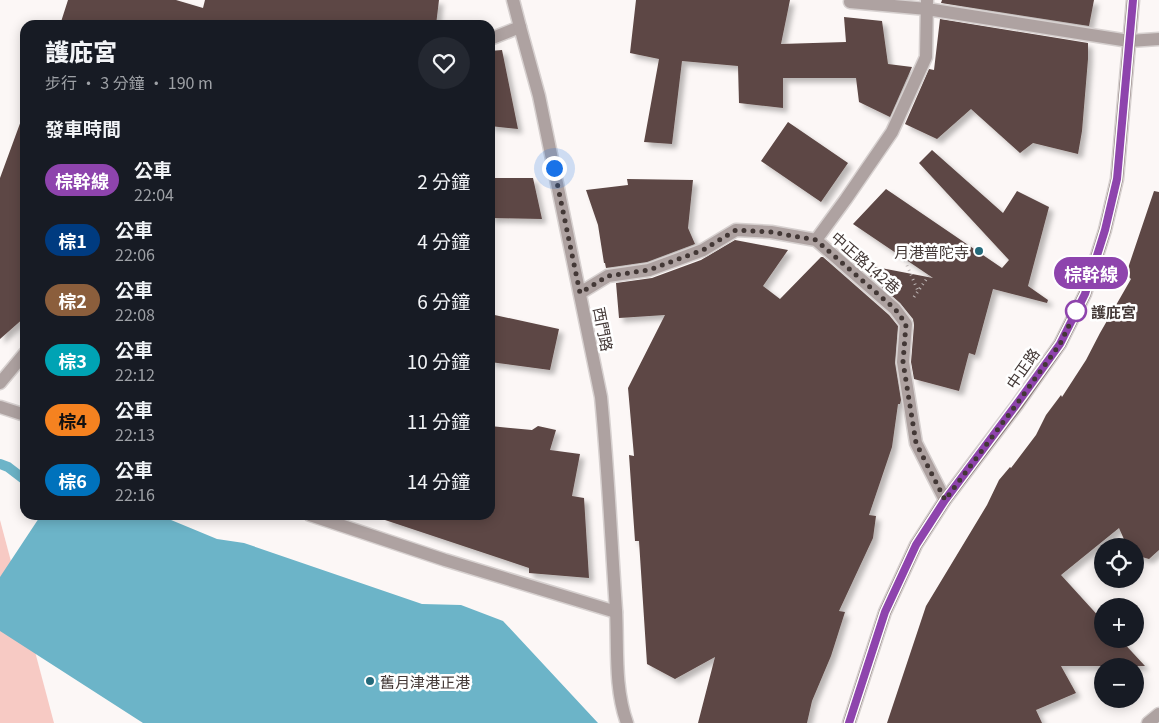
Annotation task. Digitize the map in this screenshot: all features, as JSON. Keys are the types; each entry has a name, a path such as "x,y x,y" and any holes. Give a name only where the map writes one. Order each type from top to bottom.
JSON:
{"street":[{"name":"西門路","path":"513,0 540,96 601,397 616,612 619,691 627,723"},
{"name":"中正路","path":"849,723 885,612 916,545 945,500 1060,344 1085,294 1105,230 1117,179 1133,0"},
{"path":"850,2 928,5 1129,41 1159,39"},
{"name":"中正路142巷","path":"928,5 926,57 892,132 816,240 895,309 906,324 903,362 916,443 945,500"},
{"path":"495,37 520,28"},
{"path":"580,293 608,276 649,270 703,250 736,230 771,232 816,240"},
{"path":"0,383 20,359"},
{"path":"0,407 20,413"},
{"path":"325,520 445,560 616,612"},
{"path":"1148,723 1159,714"}],"path":[{"path":"899,247 918,292"}],"shaded area":[{"path":"0,520 54,723 0,723"}],"water":[{"path":"38,520 171,520 217,539 244,543 422,604 461,605 503,621 598,723 143,723 0,631 0,577"}],"building":[{"path":"68,0 176,0 203,8 205,0 439,0 437,20 62,20"},
{"path":"636,0 790,0 781,44 846,42 844,17 882,21 888,64 912,67 890,117 859,102 856,78 783,78 783,108 739,103 738,66 682,61 672,144 644,142 659,59 630,53"},
{"path":"942,0 1094,0 1089,26 941,3"},
{"path":"940,19 1088,43 1082,131 1078,154 1033,143 1020,153 971,109 937,139 905,124 929,69 934,70"},
{"path":"502,50 518,129 495,127 495,51"},
{"path":"788,122 848,163 821,202 761,161"},
{"path":"20,123 20,321 0,339 0,178"},
{"path":"932,150 1003,213 1017,191 1049,207 1028,286 1048,300 1047,303 993,289 975,355 969,353 959,391 914,379 911,362 913,319 900,303 855,263 933,278 853,224 886,189 1002,268 1009,260 919,163"},
{"path":"495,178 533,178 542,219 495,218"},
{"path":"627,179 693,180 688,228 695,244 647,262 606,268 598,225 586,190 628,185"},
{"path":"1154,191 1159,192 1159,550 1149,559 1144,558 1144,538 1123,538 1119,528 1107,538 1094,538 1094,548 1061,575 1094,611 1094,648 1128,648 1138,658 1094,658 1094,666 1061,666 1076,693 1036,710 1042,723 887,723 926,606 987,505 999,480 1011,468 1036,435 1046,415 1061,395 1062,397 1086,360 1131,279 1126,274"},
{"path":"735,240 788,250 763,286 780,299 823,257 889,315 898,326 895,363 901,400 900,404 898,404 892,447 869,515 876,516 873,538 839,611 845,612 831,656 812,701 807,723 698,723 715,657 675,679 647,664 639,541 635,541 629,455 634,456 628,388 665,315 619,318 616,283 652,278 701,260"},
{"path":"495,315 559,329 550,370 495,363"},
{"path":"495,426 532,430 538,426 556,430 550,450 580,454 572,496 584,498 589,578 529,573 529,568 385,520 495,520"}],"waterway":[{"path":"0,464 8,467 20,476"}],"bus line":[{"name":"棕幹線","path":"849,723 885,612 916,545 945,500 1060,344 1085,294 1105,230 1117,179 1133,0"}],"place":[{"name":"月港普陀寺","path":"979,251"},
{"name":"護庇宮","path":"1076,311"},
{"name":"舊月津港正港","path":"370,681"}],"route":[{"path":"554,168 580,293 608,276 649,270 703,250 736,230 771,232 816,240 895,309 906,324 903,362 916,443 945,500 1060,344 1076,311"}]}
